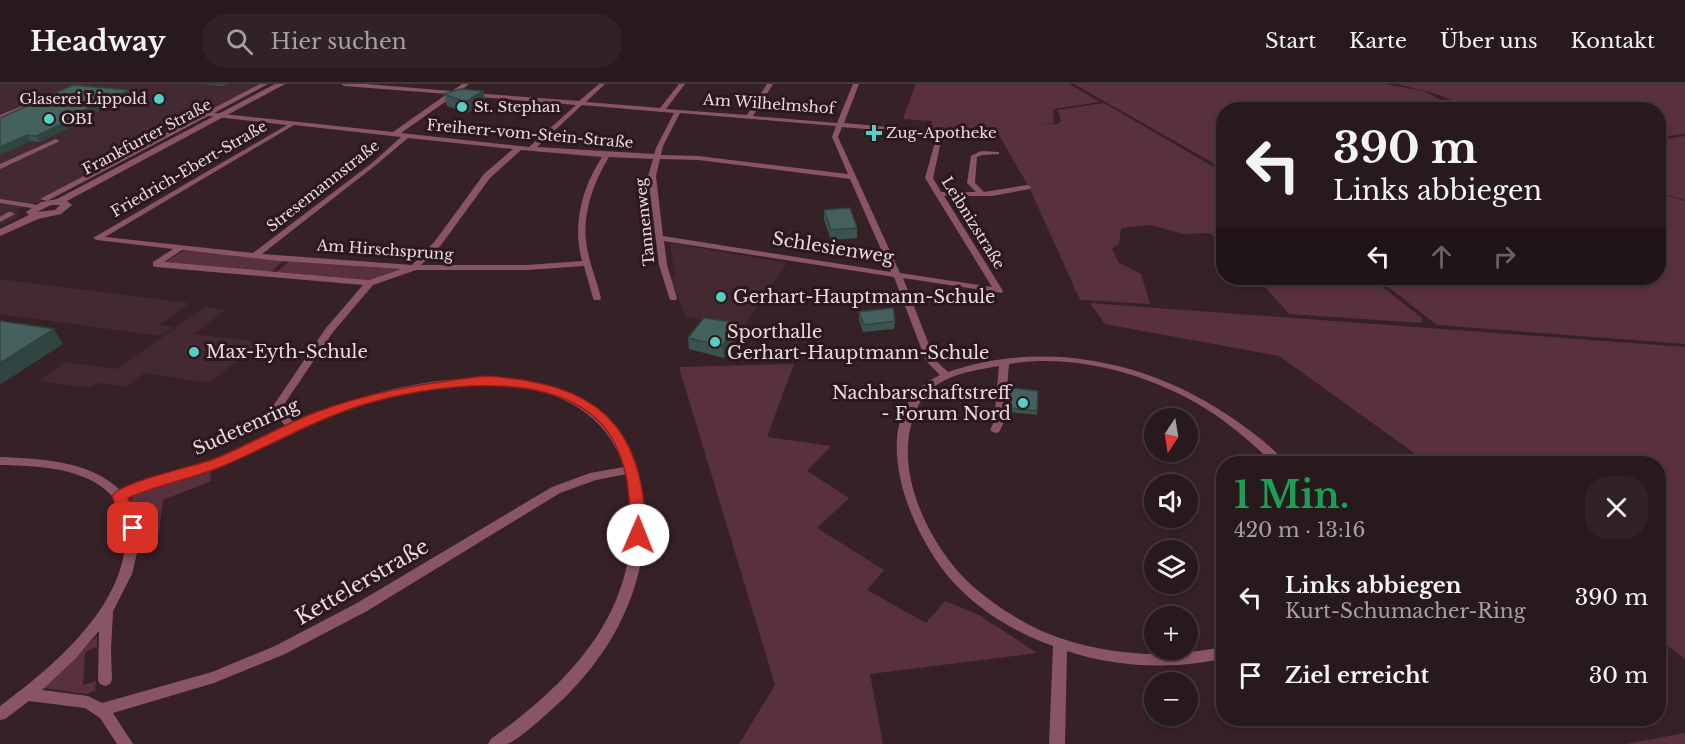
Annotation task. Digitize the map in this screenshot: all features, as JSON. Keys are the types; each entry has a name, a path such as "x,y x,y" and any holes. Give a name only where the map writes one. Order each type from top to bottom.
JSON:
{"street":[{"name":"Frankfurter Straße","path":"0,233 39,207 265,84"},
{"name":"Frankfurter Straße","path":"39,207 52,214 66,208 66,204 59,202 281,84"},
{"name":"Am Wilhelmshof","path":"345,84 941,133"},
{"path":"394,135 466,84"},
{"path":"531,149 602,84"},
{"path":"662,110 682,84"},
{"path":"749,117 770,84"},
{"path":"856,84 835,138 897,275 931,361 945,375"},
{"path":"0,117 33,103"},
{"name":"Tannenweg","path":"673,298 663,265 652,176 657,157 678,111"},
{"name":"Freiherr-vom-Stein-Straße","path":"207,114 519,148 607,155 698,158 852,177"},
{"name":"Friedrich-Ebert-Straße","path":"97,238 294,123"},
{"name":"Leibnizstraße","path":"941,133 928,176 999,291"},
{"name":"Stresemannstraße","path":"256,254 374,164 405,137"},
{"path":"0,167 56,141"},
{"path":"293,428 276,409 329,330 370,283 413,268 438,243 487,176 519,148"},
{"path":"982,194 970,183 974,156 981,153 997,153"},
{"path":"597,298 582,238 588,188 607,155"},
{"path":"938,194 982,194 1027,187"},
{"path":"0,201 39,207"},
{"path":"0,220 11,214"},
{"name":"Am Hirschsprung","path":"97,238 180,248 413,268 503,268 588,263"},
{"name":"Schlesienweg","path":"661,238 999,291"},
{"name":"Am Hirschsprung","path":"180,248 156,264 370,283"},
{"path":"1216,654 1149,662 1097,656 1060,646 1007,619 971,591 944,561 917,517 904,476 903,435 917,397 929,383 945,375 1004,361 1042,357 1068,358 1105,364 1147,377 1216,410 1247,432 1272,456"},
{"path":"995,430 999,422 1004,361"},
{"name":"Sudetenring","path":"120,496 147,484 216,464 293,428 352,404 419,387 469,381 512,382 557,393 591,409 619,438 632,469 638,496 638,535 631,577 619,611 602,642 548,702 496,744"},
{"path":"0,461 42,464 82,472 101,481 120,496 129,514 133,543 126,570 107,611 72,652 26,694 0,714"},
{"name":"Kettelerstraße","path":"102,710 214,677 280,650 362,607 556,490 594,477 632,469"},
{"path":"105,680 104,650 107,611"},
{"path":"1057,744 1060,646"},
{"path":"26,694 78,700 102,710 125,744"}],"shaded area":[{"path":"0,84 269,84 67,191 17,210 19,214 17,217 0,226"},
{"path":"916,84 1069,84 1100,102 1053,109 1054,123 1039,125 1058,124 1061,120 1057,110 1104,103 1216,168 1216,236 1208,233 1183,234 1151,225 1121,228 1119,244 1112,249 1119,263 1141,274 1150,304 1080,300 1030,189 999,135 930,129 932,121 903,119"},
{"path":"1074,84 1385,84 1423,91 1445,102 1216,102 1216,164"},
{"path":"1397,84 1685,84 1685,134 1666,136 1666,102 1456,102 1440,95"},
{"path":"1685,136 1685,200 1666,194 1666,139"},
{"path":"1666,195 1685,201 1685,344 1437,325 1386,285 1666,285"},
{"name":"Gerhart-Hauptmann-Schule","path":"670,243 787,263 743,328 686,317 671,278 675,277"},
{"path":"184,251 285,259 271,272 163,263"},
{"path":"291,260 400,269 369,280 276,272"},
{"path":"0,279 189,303 159,325 174,327 161,336 0,314"},
{"path":"1263,285 1380,285 1422,318 1422,323 1289,314"},
{"path":"1090,303 1685,347 1685,659 1666,644 1666,456 1418,456 1279,356 1105,324"},
{"name":"Max-Eyth-Schule","path":"204,307 225,310 195,334 259,342 210,383 144,373 126,387 98,383 90,388 39,381 66,362 117,369"},
{"path":"794,364 767,437 831,446 807,471 849,498 817,528 884,570 867,590 926,623 945,601 979,615 1037,653 870,674 883,744 739,744 775,685 679,367"},
{"path":"210,470 211,481 163,500 159,532 139,539 136,516 130,501 135,494"},
{"path":"97,636 97,647 85,652 83,685 96,681 95,690 87,694 43,688"},
{"path":"1685,733 1685,744 1626,744"}],"building":[{"name":"OBI","path":"73,85 129,90 63,119 71,120 36,136 27,135 0,147 0,118"},
{"path":"460,89 483,91 465,102 444,94"},
{"path":"850,208 857,228 831,230 824,210"},
{"path":"893,308 895,321 864,325 859,312"},
{"path":"704,318 740,323 722,346 688,338"},
{"path":"0,321 54,329 0,363"},
{"name":"Nachbarschaftstreff - Forum Nord","path":"1011,388 1038,391 1037,411 1009,408"}],"place":[{"name":"Glaserei Lippold","path":"159,99"},
{"name":"St. Stephan","path":"462,107"},
{"name":"OBI","path":"49,119"},
{"name":"Zug-Apotheke","path":"874,133"},
{"name":"Gerhart-Hauptmann-Schule","path":"721,297"},
{"name":"Sporthalle Gerhart-Hauptmann-Schule","path":"715,342"},
{"name":"Max-Eyth-Schule","path":"194,352"},
{"name":"Nachbarschaftstreff - Forum Nord","path":"1023,403"}],"route":[{"path":"133,528 120,496 137,488 216,464 314,418 352,404 419,387 486,380 512,382 557,393 591,409 608,424 622,443 632,469 638,496 638,535"}]}
